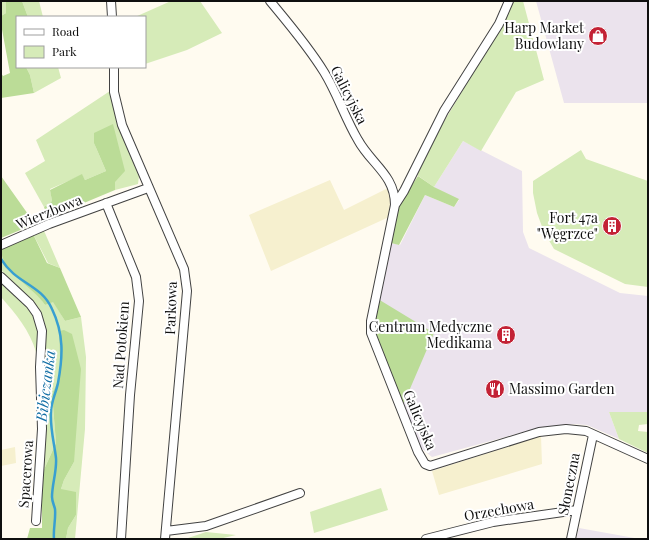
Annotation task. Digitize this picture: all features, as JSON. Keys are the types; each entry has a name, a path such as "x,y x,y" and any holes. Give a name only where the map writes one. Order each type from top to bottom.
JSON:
{"street":[{"path":"110,1 112,16"},
{"name":"Galicyjska","path":"270,1 295,31 324,72 358,141 391,183 394,194 394,205 371,321 371,333 418,452 426,464 430,466 539,432 566,429 586,431 648,459"},
{"name":"Galicyjska","path":"394,205 404,191 444,111 499,24 509,1"},
{"name":"Parkowa","path":"114,68 114,92 122,125 148,188 180,257 184,269 187,291 166,535"},
{"path":"106,203 148,188"},
{"name":"Wierzbowa","path":"1,245 49,224 106,203"},
{"name":"Nad Potokiem","path":"106,203 136,277 138,300 130,395 121,539"},
{"name":"Spacerowa","path":"1,277 30,304 37,314 42,331 40,367 42,428 36,521"},
{"name":"Słoneczna","path":"571,539 593,435"},
{"path":"166,535 206,526 300,493"},
{"name":"Orzechowa","path":"426,539 493,522 577,510"}],"shaded area":[{"path":"536,1 648,1 648,103 564,103"},
{"path":"463,141 522,171 523,232 529,248 620,293 648,296 648,412 609,412 619,439 587,425 574,424 538,428 432,457 421,448 403,405 378,299 391,243 400,245 425,195 454,207 459,200 434,187"},
{"path":"330,180 344,210 388,188 391,198 389,217 271,271 249,215"},
{"path":"541,436 542,464 439,495 432,471"},
{"path":"15,447 16,463 1,466 1,450"},
{"path":"579,528 640,539 576,539"}],"green space":[{"path":"1,1 6,1 6,13 1,16"},
{"path":"6,1 22,1 28,16 16,16 16,68 26,68 30,75 34,93 1,98 1,73 3,76 10,73 1,24 1,16 6,13"},
{"path":"22,1 39,1 43,16 28,16"},
{"path":"171,1 200,1 222,33 187,50 146,64 146,16 137,16"},
{"path":"514,1 523,1 544,80 516,92 481,151 463,141 434,187 417,175 439,130 505,20"},
{"path":"26,68 58,68 61,78 34,93 30,75"},
{"path":"110,91 118,124 139,176 138,184 115,190 115,182 94,143 106,171 85,180 82,175 50,189 52,201 44,207 25,173 45,161 36,140"},
{"path":"113,124 125,171 115,182 115,190 48,218 44,207 52,201 50,190 82,174 85,180 106,171 94,143 94,133"},
{"path":"581,150 586,159 648,181 648,287 625,284 554,249 544,232 537,213 533,193 533,181"},
{"path":"1,176 35,224 1,238"},
{"path":"418,176 434,187 459,199 454,207 425,195 399,245 391,243 399,205"},
{"path":"43,230 60,268 48,263 33,234"},
{"path":"33,234 47,263 60,268 81,317 65,321 53,302 45,305 40,298 6,265 2,257 1,248"},
{"path":"1,252 9,269 39,296 45,305 53,301 65,321 81,317 86,357 85,429 75,539 66,539 68,528 76,515 61,489 64,480 74,462 59,331 60,375 52,394 56,443 42,474 45,449 45,324 39,308 1,270"},
{"path":"1,280 36,317 39,330 36,352 26,330 17,316 1,297"},
{"path":"378,299 434,333 403,405 373,332"},
{"path":"64,330 72,334 81,369 74,462 64,480 61,489 76,492 76,515 68,528 66,539 27,539 30,528 42,528 42,474 56,443 52,394 60,375 59,331"},
{"path":"609,412 648,412 648,424 639,425 638,431 648,432 648,453 619,439"},
{"path":"381,488 388,510 314,533 310,512"},
{"path":"206,532 236,535 219,539 185,539"}],"waterway":[{"name":"Bibiczanka","path":"1,259 14,274 42,294 52,309 59,327 61,345 60,373 51,412 56,458 52,497 55,509 54,539"}],"place":[{"name":"Harp Market Budowlany","path":"598,36"},
{"name":"Fort 47a \"Węgrzce\"","path":"612,226"},
{"name":"Centrum Medyczne Medikama","path":"506,335"},
{"name":"Massimo Garden","path":"495,389"}]}
